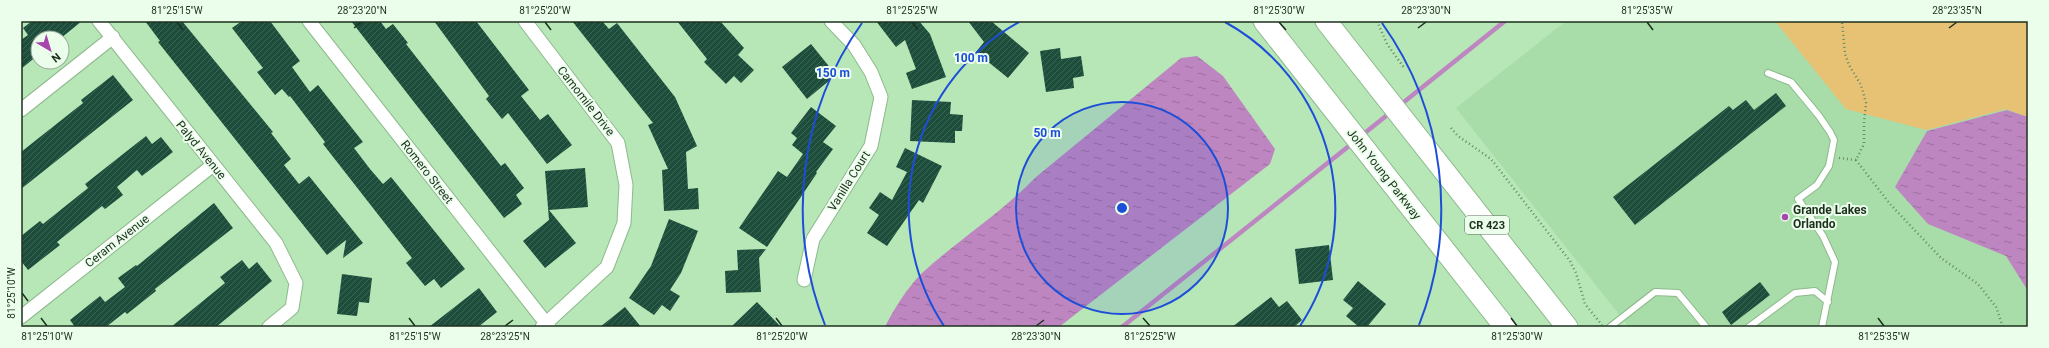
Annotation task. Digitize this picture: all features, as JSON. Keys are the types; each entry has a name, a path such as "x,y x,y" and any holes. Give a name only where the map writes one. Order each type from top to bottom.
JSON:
{"highway":[{"name":"John Young Parkway","path":"1264,21 1505,327"},
{"name":"CR 423","path":"1326,21 1567,327"}],"street":[{"name":"Palyd Avenue","path":"99,21 276,242 296,283 292,308 269,327"},
{"name":"Romero Street","path":"309,21 546,326"},
{"name":"Camomile Drive","path":"525,21 618,143 626,185 624,223 607,267 546,326"},
{"name":"Vanilla Court","path":"804,280 813,239 871,146 881,97 871,72 854,45 831,21"},
{"path":"21,110 113,37"},
{"name":"Ceram Avenue","path":"21,318 213,165"}],"lane":[{"path":"1768,73 1791,82 1819,116 1834,140 1829,166 1817,185 1798,199 1823,236 1835,262 1822,327"},
{"path":"1749,327 1795,293 1815,291 1828,302"},
{"path":"1610,327 1655,292 1678,293 1706,327"}],"path":[{"path":"1377,21 1386,44 1405,69"},
{"path":"1842,21 1845,54 1849,65 1861,85 1866,103 1864,144 1856,160"},
{"path":"1451,128 1458,136 1491,159 1570,261 1576,273 1585,304 1603,327"},
{"path":"1831,156 1856,160 1890,204 1941,258 1978,284 1996,308 2003,327"}],"shaded area":[{"name":"Grande Lakes Orlando","path":"1566,21 2028,21 2028,327 1629,327 1456,108"},
{"path":"1775,21 2028,21 2028,117 2006,109 1926,130 1846,109"}],"water":[{"path":"1197,56 1223,76 1275,149 1270,164 1059,327 885,327 896,306 921,274 1181,58"},
{"path":"2007,110 2028,117 2028,291 2006,256 1928,224 1895,187 1927,131"}],"building":[{"path":"32,21 82,21 70,31 30,30 30,62 21,69 21,40 28,35 23,28"},
{"path":"145,21 182,21 273,132 271,133 291,159 284,165 299,184 309,176 363,243 343,258 346,240 327,255 158,42 160,41"},
{"path":"242,21 270,21 300,61 292,67 310,92 318,85 363,142 354,148 370,169 383,184 391,177 465,269 441,288 434,279 425,286 406,263 412,258 323,144 325,142 290,96 289,97 282,89 275,95 257,72 263,68 232,28"},
{"path":"351,21 380,21 386,29 393,24 408,43 406,44 501,166 505,163 524,188 516,195 522,204 504,218"},
{"path":"434,21 476,21 529,90 521,96 540,120 548,114 572,145 547,164 508,113 502,119 486,99 489,96"},
{"path":"572,21 602,21 609,29 617,23 675,97 697,146 686,152 688,189 698,188 699,209 664,211 662,170 668,169 648,125 653,123"},
{"path":"677,21 720,21 744,48 738,55 754,70 741,83 734,76 726,84 704,62 707,59"},
{"path":"876,21 919,21 930,34 946,77 912,89 906,73 916,69 905,40 896,47"},
{"path":"968,21 991,21 1029,53 1008,78 976,52 984,42"},
{"path":"811,44 836,75 807,99 782,67"},
{"path":"1060,48 1061,59 1081,56 1084,76 1073,78 1074,88 1046,92 1040,51"},
{"path":"113,75 133,100 21,189 21,152 83,103 81,100"},
{"path":"1776,93 1786,106 1635,225 1613,197 1729,106 1733,110 1746,100 1754,110"},
{"path":"912,100 951,102 950,114 963,115 962,131 955,131 955,143 910,141"},
{"path":"811,107 836,126 823,142 833,149 816,172 817,173 767,247 739,228 778,171 787,177 803,154 792,145 797,138 791,133"},
{"path":"146,136 152,144 161,137 173,152 142,176 137,170 117,187 123,195 105,209 102,206 57,242 60,245 28,270 21,261 21,236 40,221 43,224 88,188 85,184"},
{"path":"905,148 942,166 923,203 919,200 887,246 867,233 879,215 869,208 880,192 892,200 907,172 896,167"},
{"path":"585,168 588,207 549,210 576,243 545,268 523,241 549,220 545,171"},
{"path":"214,203 233,228 155,289 156,291 127,314 125,312 106,327 75,327 70,320 100,296 105,302 125,287 118,278 136,265 137,266"},
{"path":"669,219 698,231 681,273 670,290 680,296 670,311 662,305 654,315 629,298 651,266"},
{"path":"1329,245 1333,280 1299,284 1295,249"},
{"path":"766,249 759,258 761,292 726,293 725,271 738,270 737,250"},
{"path":"242,260 249,269 257,262 272,281 216,327 171,327 225,283 220,277"},
{"path":"342,274 372,278 369,303 359,302 357,316 337,314"},
{"path":"1358,281 1386,304 1367,327 1359,327 1346,316 1353,308 1343,300"},
{"path":"1760,282 1770,295 1731,325 1722,312"},
{"path":"479,288 497,312 478,327 429,327"},
{"path":"1271,297 1279,307 1287,301 1302,320 1294,327 1232,327"},
{"path":"757,302 781,327 731,327"},
{"path":"625,307 641,327 600,327"}],"waterway":[{"path":"1399,106 1505,21"},
{"path":"1361,136 1391,112"},
{"path":"1122,327 1354,142"}],"place":[{"name":"Grande Lakes Orlando","path":"1785,217"}]}
